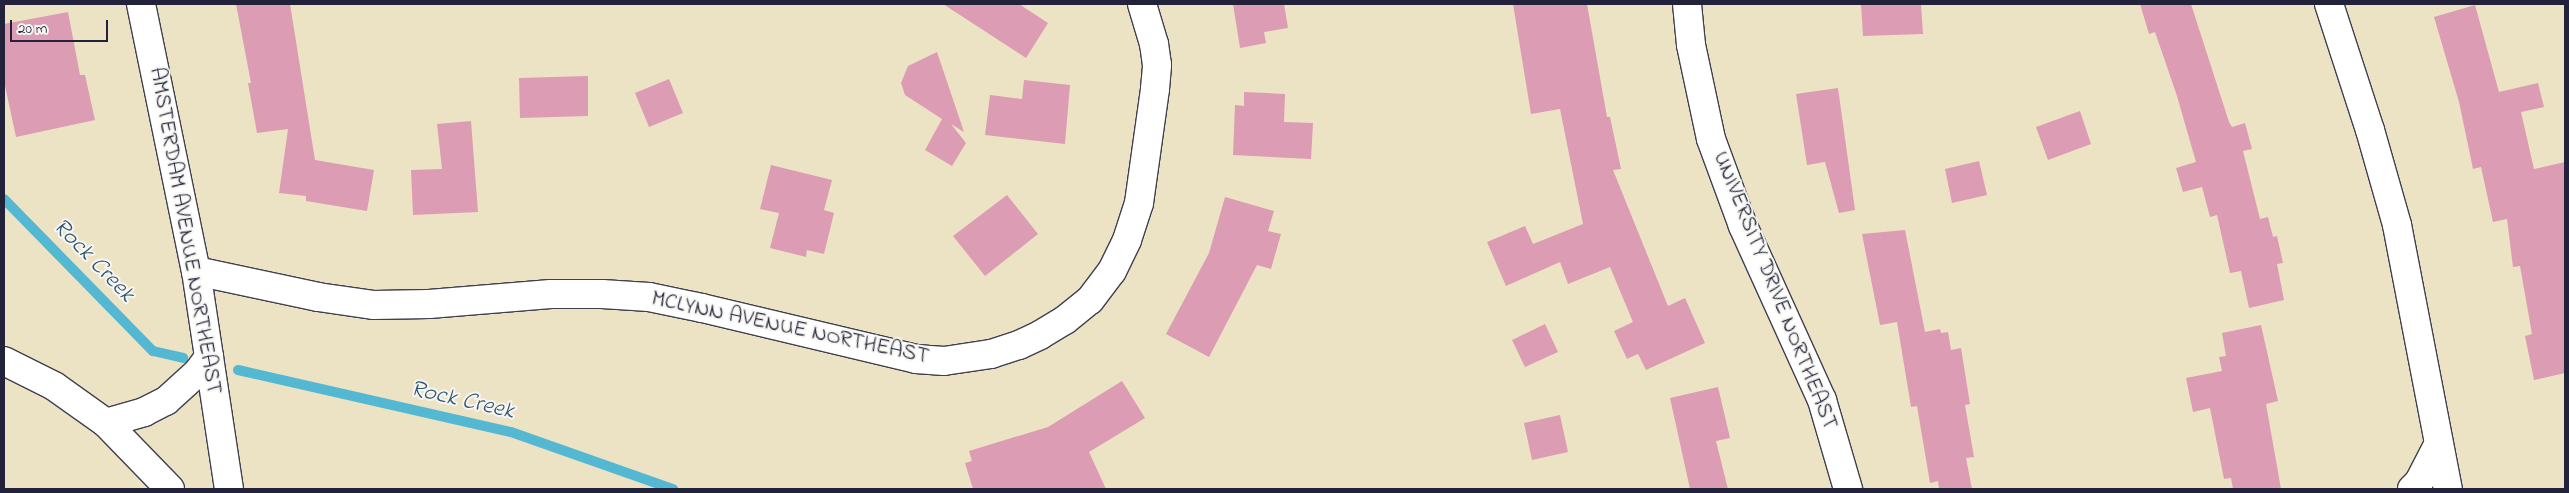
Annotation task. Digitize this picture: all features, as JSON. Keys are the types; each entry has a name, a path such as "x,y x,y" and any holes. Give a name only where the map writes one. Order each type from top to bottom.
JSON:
{"street":[{"name":"AMSTERDAM AVENUE NORTHEAST","path":"141,4 196,271 229,489"},
{"name":"MCLYNN AVENUE NORTHEAST","path":"196,271 318,297 374,305 428,304 551,294 602,294 649,297 916,360 944,361 991,354 1019,346 1040,335 1065,320 1090,300 1112,271 1127,240 1139,203 1156,89 1157,65 1154,44 1142,4"},
{"name":"UNIVERSITY DRIVE NORTHEAST","path":"1688,4 1692,45 1712,139 1743,226 1822,400 1848,489"},
{"path":"2329,4 2368,121 2397,225 2448,489"},
{"path":"106,423 144,412 166,401 198,372 209,358"},
{"path":"4,361 54,386 106,423 170,489"},
{"path":"2412,489 2419,482 2438,445"}],"building":[{"path":"236,4 290,4 315,160 374,170 367,211 306,201 306,196 279,193 288,129 257,133 248,83 251,83"},
{"path":"943,4 1019,4 1048,23 1026,58"},
{"path":"1233,4 1284,4 1288,28 1264,32 1266,43 1240,48"},
{"path":"1513,4 1587,4 1607,117 1610,117 1621,169 1613,170 1668,306 1685,298 1705,343 1646,370 1638,354 1627,359 1614,331 1633,322 1610,267 1568,284 1560,262 1506,286 1487,242 1525,226 1533,244 1583,224 1560,109 1531,114"},
{"path":"1861,4 1921,4 1923,34 1863,36"},
{"path":"2140,4 2191,4 2229,122 2232,127 2245,123 2252,149 2243,151 2260,219 2268,217 2273,237 2277,236 2283,263 2277,264 2284,300 2249,308 2241,271 2230,273 2217,215 2210,217 2202,187 2183,192 2176,168 2196,162 2177,96 2155,32 2149,34"},
{"path":"2475,5 2499,92 2538,83 2544,107 2521,112 2534,169 2565,162 2565,373 2534,380 2525,336 2532,334 2520,266 2513,267 2507,219 2493,222 2481,167 2473,169 2459,102 2434,17"},
{"path":"68,12 80,75 85,75 95,120 16,137 4,81 4,24"},
{"path":"937,52 964,132 951,124 966,143 952,166 925,150 942,119 905,95 901,83 908,66"},
{"path":"588,76 588,116 520,118 519,78"},
{"path":"669,79 683,113 649,127 635,93"},
{"path":"1024,80 1070,85 1065,144 985,135 990,95 1022,99"},
{"path":"1838,88 1855,210 1839,213 1825,162 1807,165 1796,94"},
{"path":"1244,92 1285,94 1284,122 1313,123 1311,159 1233,155 1235,105 1244,106"},
{"path":"2080,111 2091,144 2048,160 2036,127"},
{"path":"471,121 478,212 413,215 411,170 442,169 437,124"},
{"path":"1979,161 1987,195 1952,203 1945,169"},
{"path":"771,165 832,180 824,210 834,213 824,254 807,250 806,257 770,248 779,213 760,209"},
{"path":"1007,195 1038,234 985,276 953,236"},
{"path":"1225,197 1274,211 1268,231 1281,234 1271,269 1257,265 1209,357 1166,334 1209,253"},
{"path":"1905,230 1925,332 1940,329 1941,333 1948,332 1951,350 1961,348 1970,404 1965,405 1974,457 1966,458 1972,489 1939,489 1938,481 1930,483 1917,406 1911,407 1897,322 1880,325 1862,234"},
{"path":"1545,324 1558,352 1525,367 1512,340"},
{"path":"2261,325 2278,401 2266,404 2281,489 2233,489 2231,478 2224,479 2210,408 2193,412 2186,378 2222,371 2219,357 2226,356 2222,333"},
{"path":"1122,381 1145,418 1089,452 1106,489 973,489 965,463 972,461 969,451 1048,427"},
{"path":"1718,387 1730,438 1716,441 1728,489 1690,489 1670,398"},
{"path":"1560,415 1568,452 1532,460 1524,423"}],"waterway":[{"name":"Rock Creek","path":"4,199 153,351 183,358"},
{"name":"Rock Creek","path":"238,370 511,432 673,489"}]}
